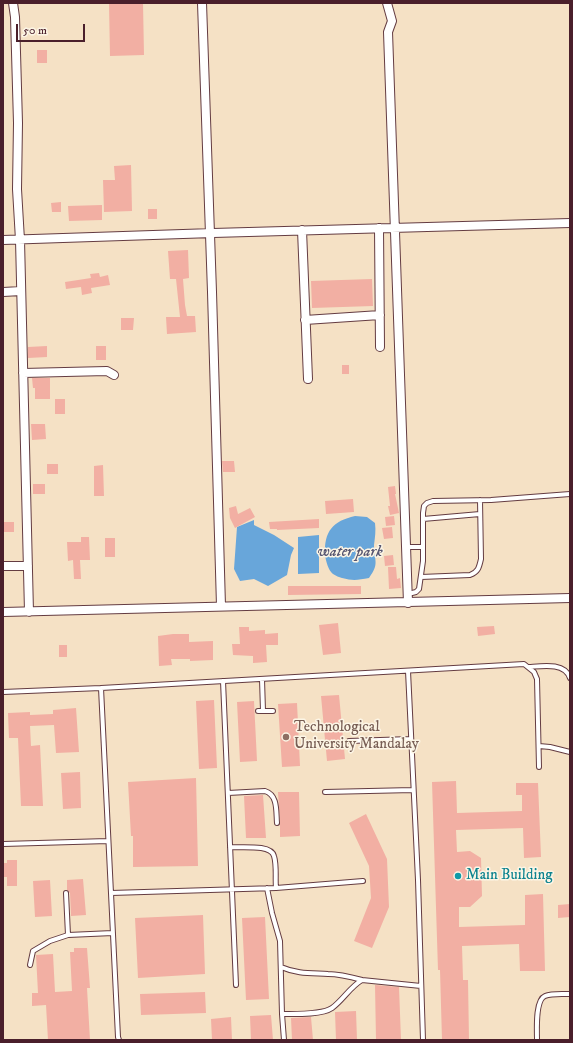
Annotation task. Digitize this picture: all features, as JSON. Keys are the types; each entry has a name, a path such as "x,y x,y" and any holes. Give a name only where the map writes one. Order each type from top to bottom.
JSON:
{"street":[{"path":"13,3 18,123 17,189 20,240 29,612"},
{"path":"202,3 221,606"},
{"path":"387,3 392,21 388,32 408,598"},
{"path":"3,240 570,223"},
{"path":"379,228 380,347"},
{"path":"302,230 308,379"},
{"path":"3,292 21,291"},
{"path":"305,320 380,315"},
{"path":"23,373 107,371 114,375"},
{"path":"3,566 28,566"},
{"path":"3,612 221,606 408,598 570,598"}],"lane":[{"path":"408,598 419,589 423,561 424,506 428,503 433,501 491,500 570,494"},
{"path":"421,577 470,575 476,573 479,569 481,559 480,500"},
{"path":"424,519 480,514"},
{"path":"406,547 423,547"},
{"path":"3,692 408,671 519,663 524,664 534,672 536,679 539,767"},
{"path":"528,667 556,666 563,669 570,678"},
{"path":"408,671 423,1040"},
{"path":"262,678 263,710"},
{"path":"223,681 236,985"},
{"path":"101,688 119,1040"},
{"path":"258,711 273,711"},
{"path":"349,741 411,739"},
{"path":"539,746 570,752"},
{"path":"325,792 413,790"},
{"path":"228,793 265,791 270,793 275,798 277,823"},
{"path":"3,844 108,841"},
{"path":"230,847 261,848 270,850 274,854 276,888"},
{"path":"111,893 276,888 363,881"},
{"path":"267,888 280,941 284,1040"},
{"path":"66,893 68,935"},
{"path":"30,965 33,952 50,941 68,935 113,933"},
{"path":"281,967 300,973 345,975 362,980 421,986"},
{"path":"282,1014 327,1011 333,1008 355,985 362,980"},
{"path":"537,1040 538,1007 541,999 546,995 570,994"}],"water":[{"name":"water park","path":"355,516 367,517 375,523 374,545 376,562 369,578 359,580 346,579 334,575 329,568 325,555 326,539 331,528 347,518"},
{"path":"254,520 254,525 274,535 294,548 287,575 268,586 254,579 240,581 234,569 237,527"},
{"path":"319,535 319,573 298,574 298,537"}],"building":[{"path":"109,3 143,3 144,55 110,56"},
{"path":"37,50 47,50 47,63 37,63"},
{"path":"131,165 132,211 104,212 103,180 115,180 114,166"},
{"path":"61,202 61,212 52,212 51,203"},
{"path":"102,205 102,220 69,221 68,206"},
{"path":"148,209 157,209 157,219 148,219"},
{"path":"188,250 189,278 183,279 185,305 187,316 195,316 196,332 167,334 166,317 180,317 176,279 170,279 168,251"},
{"path":"99,273 100,277 108,275 110,285 91,288 92,293 82,295 81,287 66,289 65,282 91,278 90,274"},
{"path":"372,279 373,306 312,308 311,281"},
{"path":"121,318 134,318 133,330 121,330"},
{"path":"47,346 47,357 28,358 28,347"},
{"path":"96,346 106,346 106,360 96,360"},
{"path":"342,365 349,365 349,374 342,374"},
{"path":"32,378 50,378 50,399 35,399 35,388 33,388"},
{"path":"55,399 65,399 65,414 55,414"},
{"path":"31,424 45,424 46,439 32,440"},
{"path":"222,461 234,461 235,472 223,472"},
{"path":"47,464 58,464 58,474 47,474"},
{"path":"103,465 104,496 94,496 94,466"},
{"path":"33,484 45,484 45,494 33,494"},
{"path":"395,486 399,513 390,515 388,506 390,506 388,487"},
{"path":"353,499 354,512 326,514 325,501"},
{"path":"236,506 238,514 250,508 255,517 235,528 230,518 229,508"},
{"path":"394,516 395,525 386,526 385,517"},
{"path":"319,519 319,528 277,530 270,529 269,522"},
{"path":"3,522 14,522 14,532 3,532"},
{"path":"392,527 393,538 384,539 382,528"},
{"path":"81,537 89,537 90,560 80,560 81,579 74,579 73,560 68,561 67,542 81,542"},
{"path":"105,538 115,538 115,557 105,557"},
{"path":"393,555 394,565 385,566 384,556"},
{"path":"388,567 396,567 397,579 400,578 401,588 389,589"},
{"path":"288,586 361,586 361,594 288,595"},
{"path":"338,623 341,653 323,655 319,625"},
{"path":"494,626 495,634 478,636 477,627"},
{"path":"239,627 249,627 249,631 265,630 265,634 278,633 278,645 266,645 267,662 253,663 253,656 233,655 232,644 240,644"},
{"path":"189,634 189,642 213,641 213,660 190,661 190,659 171,659 172,665 159,666 158,636"},
{"path":"59,645 67,645 67,657 59,657"},
{"path":"339,695 345,759 327,761 321,696"},
{"path":"214,700 217,768 199,769 196,701"},
{"path":"254,701 257,761 240,762 237,702"},
{"path":"297,703 300,766 282,767 278,704"},
{"path":"76,708 79,752 56,753 54,725 30,726 31,746 40,745 43,806 21,806 18,738 9,738 8,713 30,712 30,715 53,714 53,710"},
{"path":"80,772 81,808 63,809 61,773"},
{"path":"196,778 198,866 133,867 133,836 131,836 128,782"},
{"name":"Main Building","path":"456,781 457,813 522,811 522,795 516,795 516,783 538,783 541,857 524,858 523,828 456,830 457,852 470,851 481,858 482,896 470,907 459,907 459,927 525,925 525,895 543,894 545,971 520,971 519,944 462,946 463,980 468,980 469,1040 442,1040 440,970 438,970 432,782"},
{"path":"278,792 299,792 300,836 280,837"},
{"path":"263,795 266,838 246,838 244,796"},
{"path":"366,814 387,859 389,907 372,948 354,941 371,898 369,866 349,823"},
{"path":"7,860 17,860 17,886 7,886 7,877 3,877 3,863 7,863"},
{"path":"83,879 86,915 71,916 70,893 67,890 67,880"},
{"path":"50,880 52,916 35,917 33,881"},
{"path":"570,904 570,917 558,918 558,905"},
{"path":"203,915 205,974 138,978 135,918"},
{"path":"265,917 269,999 246,1000 242,918"},
{"path":"74,948 87,948 90,988 87,988 90,1040 48,1040 46,1005 32,1006 32,993 38,993 36,955 53,954 55,992 72,991 70,952 74,952"},
{"path":"375,985 399,987 401,1040 376,1040"},
{"path":"205,992 206,1013 141,1015 140,994"},
{"path":"356,1011 357,1040 336,1040 335,1012"},
{"path":"271,1015 273,1040 251,1040 250,1016"},
{"path":"231,1017 232,1040 212,1040 211,1019"},
{"path":"311,1017 313,1040 292,1040 291,1018"}],"place":[{"name":"Technological University Mandalay","path":"286,737"},
{"name":"Main Building","path":"458,876"}]}
